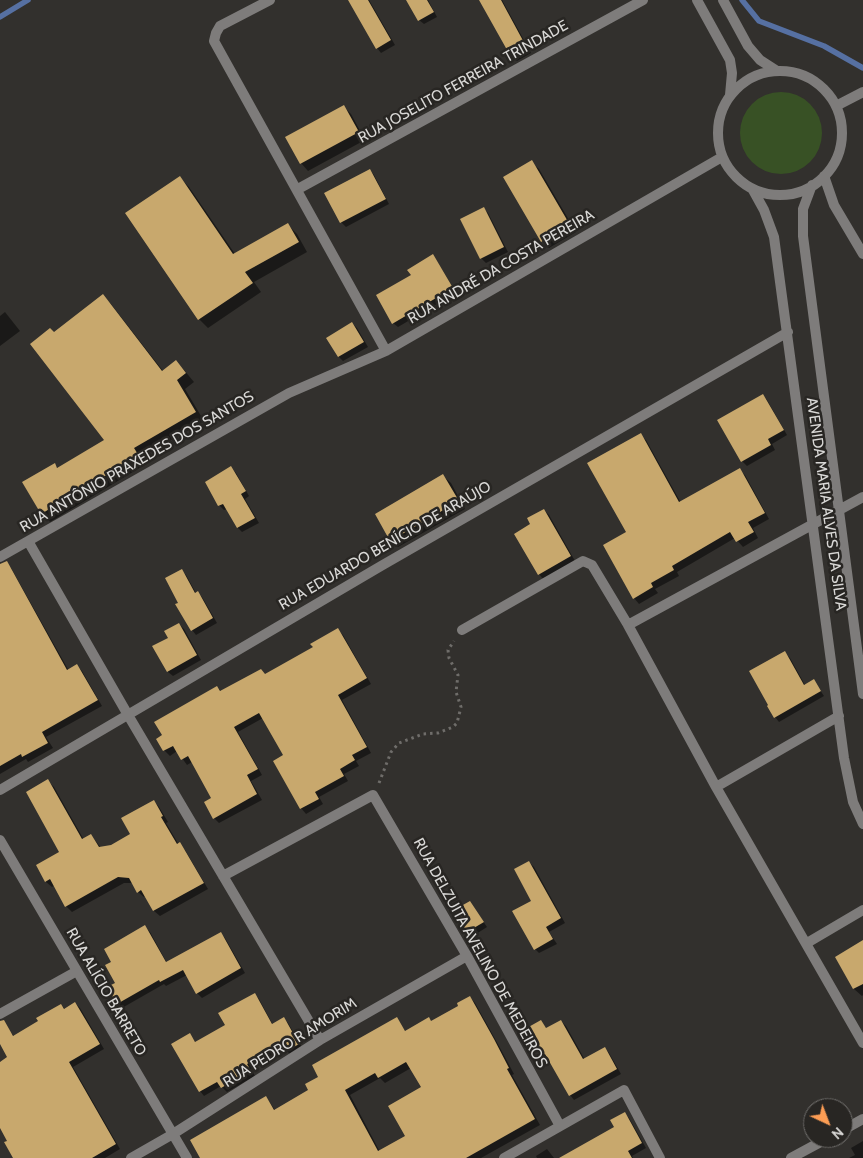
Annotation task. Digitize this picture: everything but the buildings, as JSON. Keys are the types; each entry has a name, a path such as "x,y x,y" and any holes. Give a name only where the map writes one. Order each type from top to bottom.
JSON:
{"street":[{"path":"270,0 220,26 214,41 298,189 386,351"},
{"name":"RUA JOSELITO FERREIRA TRINDADE","path":"298,189 643,0"},
{"path":"697,0 730,60 732,73 730,95"},
{"path":"722,0 748,46 760,60 777,71"},
{"path":"777,71 800,74 815,81 827,92 836,106 841,122 842,139 838,155 824,176 804,190 788,195 770,194 753,190 739,180 727,168 717,135 719,118 726,102 736,88 750,78 766,72 777,71"},
{"path":"836,106 863,92"},
{"name":"RUA ANDRÉ DA COSTA PEREIRA","path":"289,393 386,351 722,156"},
{"path":"824,176 834,205 863,254"},
{"name":"AVENIDA MARIA ALVES DA SILVA","path":"812,185 803,209 803,236 863,694"},
{"name":"AVENIDA MARIA ALVES DA SILVA","path":"753,190 764,210 774,237 814,522 844,758 853,802 863,824"},
{"name":"RUA EDUARDO BENÍCIO DE ARAÚJO","path":"0,790 390,560 788,332"},
{"name":"RUA ANTÔNIO PRAXEDES DOS SANTOS","path":"0,556 28,542 289,393"},
{"path":"628,625 863,497"},
{"path":"28,542 320,1040"},
{"path":"462,630 583,561 592,565 628,625 716,787 863,1043"},
{"path":"716,787 839,716"},
{"path":"223,876 373,795"},
{"name":"RUA DELZUITA AVELINO DE MEDEIROS","path":"373,795 467,956 560,1126"},
{"name":"RUA ALÍCIO BARRETO","path":"0,840 187,1158"},
{"path":"807,943 863,910"},
{"name":"RUA PEDRO R AMORIM","path":"131,1158 173,1134 320,1040 467,956"},
{"path":"0,1014 76,971"},
{"path":"504,1158 624,1090 660,1158"},
{"path":"791,1158 810,1148"}],"path":[{"path":"373,795 392,752 399,743 423,734 453,727 457,723 461,707 456,692 458,675 449,658 448,650 462,630"}],"green space":[{"path":"781,92 797,95 810,104 819,117 822,133 819,149 810,162 797,171 781,174 765,171 752,162 743,149 740,133 743,117 752,104 765,95"}],"waterway":[{"path":"0,17 28,0"},
{"path":"742,0 759,21 824,46 863,68"}]}
